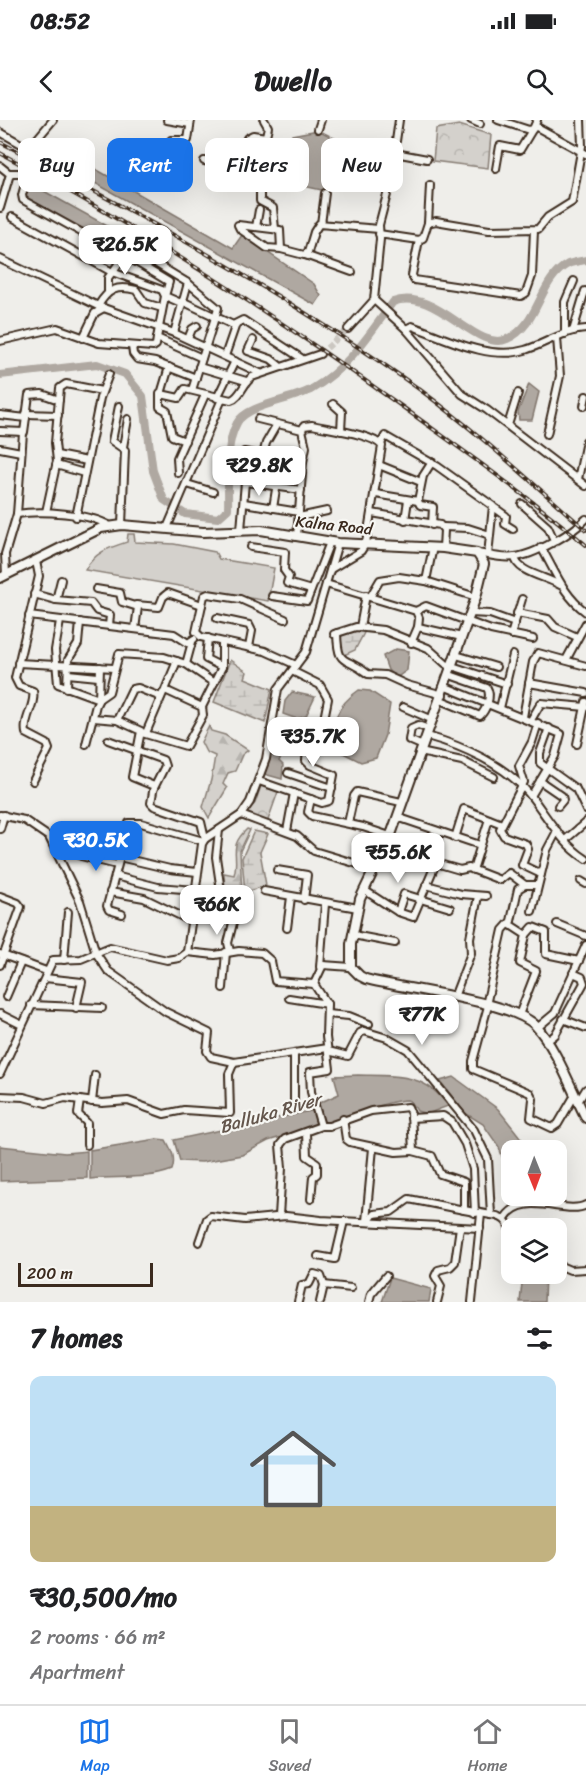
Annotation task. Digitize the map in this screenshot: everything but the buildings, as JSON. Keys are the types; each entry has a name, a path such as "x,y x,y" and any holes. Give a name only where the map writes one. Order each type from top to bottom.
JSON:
{"main road":[{"name":"Kalna Road","path":"3,576 110,526 122,525 203,532 261,530 334,542 434,547 477,552"},
{"path":"477,552 484,564 476,597 450,675 397,817 364,890 353,935 351,966 366,979 454,997 519,1015 537,1028 580,1103 586,1118"}],"street":[{"path":"0,132 23,145 31,146 53,120"},
{"path":"167,120 190,122 188,138"},
{"path":"247,138 253,135 266,137 268,127 264,120"},
{"path":"318,129 321,120"},
{"path":"397,138 399,120"},
{"path":"471,120 480,124"},
{"path":"498,120 535,125 584,153"},
{"path":"429,223 441,222 489,230 534,230 572,202 584,153 581,120"},
{"path":"496,169 500,146 520,150 535,125"},
{"path":"403,154 427,159"},
{"path":"0,166 9,173 19,173 27,177 22,195 23,200 169,282 155,347 99,343 57,328 0,341"},
{"path":"0,208 2,187 9,173"},
{"path":"430,185 429,223 423,238 419,240 412,275 414,280 521,296 526,293 532,276 534,230"},
{"path":"260,192 260,201 273,208 275,229"},
{"path":"348,329 375,301 379,232 387,192"},
{"path":"321,224 325,193"},
{"path":"256,227 258,210"},
{"path":"12,218 112,272 162,290 165,296 236,324"},
{"path":"281,249 281,232 241,224 238,226 267,248 304,255 352,272"},
{"path":"304,255 308,252 316,226 321,224 419,240"},
{"path":"83,338 108,291 108,278 125,256 137,252 188,283 218,305 192,390"},
{"path":"0,259 101,307 174,333 260,373"},
{"path":"566,334 565,302 574,281"},
{"path":"174,333 188,283"},
{"path":"108,291 117,288 136,290 145,303 162,308"},
{"path":"573,331 585,291"},
{"path":"375,301 406,329 462,394 508,425 586,486"},
{"path":"225,356 236,324 243,320 301,358"},
{"path":"177,346 197,326"},
{"path":"406,329 412,326 456,343 502,353 524,351 573,331 586,329"},
{"path":"157,338 202,358"},
{"path":"547,434 560,376 556,338"},
{"path":"253,340 248,351 271,359 281,367"},
{"path":"132,346 133,354 137,358 196,378"},
{"path":"160,394 178,398 184,389 220,398 235,399 246,381 260,373 301,358 320,354"},
{"path":"167,528 187,484 235,361"},
{"path":"169,367 160,394 160,405 167,411 172,436 184,441"},
{"path":"199,367 246,381"},
{"path":"76,517 102,391 109,374"},
{"path":"46,512 56,465 55,443 60,388 66,384 102,391"},
{"path":"508,425 518,393"},
{"path":"3,576 5,554 16,514 22,433 29,395 42,394 59,400"},
{"path":"178,472 177,458 205,395"},
{"path":"584,406 586,396"},
{"path":"333,404 342,412 341,431"},
{"path":"119,406 112,441 123,447"},
{"path":"0,415 58,415"},
{"path":"122,525 126,454 123,447 128,419"},
{"path":"258,419 302,430"},
{"path":"115,424 127,428"},
{"path":"254,483 266,443 277,424"},
{"path":"302,430 307,425 341,431 367,437 381,444"},
{"path":"297,536 306,447 302,430"},
{"path":"0,431 22,433"},
{"path":"331,569 360,551 366,543 376,494 381,444 387,435 408,451 432,462 506,516 505,524 513,529"},
{"path":"578,479 586,441"},
{"path":"0,448 21,452"},
{"path":"244,452 303,462"},
{"path":"57,454 87,461"},
{"path":"273,508 281,458"},
{"path":"418,501 421,482 432,462"},
{"path":"56,465 84,473"},
{"path":"379,465 421,482"},
{"path":"241,530 245,482 301,490"},
{"path":"187,484 213,492"},
{"path":"376,494 418,501 420,505 433,507 432,525"},
{"path":"405,520 408,500"},
{"path":"244,503 299,514 327,511"},
{"path":"522,504 548,527 554,540"},
{"path":"488,555 495,508"},
{"path":"16,514 46,512 99,520 110,526"},
{"path":"372,513 443,527 468,528 490,535"},
{"name":"Kalna Road","path":"477,552 515,557 541,547 586,519"},
{"path":"443,527 443,548"},
{"path":"122,914 108,909 126,825 133,822 204,840 241,815 259,781 266,759 278,689 306,652 331,569 334,542"},
{"path":"272,596 306,602 334,542"},
{"path":"251,547 285,552 284,570 289,577 287,583 311,590"},
{"path":"426,581 434,547"},
{"path":"541,547 560,585 574,603 586,612"},
{"path":"484,564 496,556"},
{"path":"515,557 515,563 522,569 542,575 560,585"},
{"path":"33,781 49,749 47,744 26,733 25,727 34,696 30,689 16,683 18,663 39,576 36,561"},
{"path":"360,627 368,596 380,580 399,577 426,581 476,597"},
{"path":"56,600 61,580"},
{"path":"326,584 416,611 426,606 469,616 490,614 514,623"},
{"path":"96,589 118,592 124,603 136,605 159,607 163,597 168,593 202,605"},
{"path":"34,594 56,600 91,603 97,611 110,615 109,626"},
{"path":"186,664 192,642 197,634 202,605 208,594 240,599 285,619"},
{"path":"511,634 522,599"},
{"path":"135,629 138,610 136,605"},
{"path":"411,643 418,627 419,618 416,611"},
{"path":"517,613 548,619 555,627 577,637"},
{"path":"29,616 174,634 183,642 192,642"},
{"path":"469,616 491,630 533,639"},
{"path":"217,618 249,625 252,631 249,647"},
{"path":"60,621 55,651 58,684 99,699"},
{"path":"67,688 69,656 78,644 80,622"},
{"path":"566,660 586,623"},
{"path":"507,684 442,662 428,648 383,630 360,627 335,633 337,653 343,660 360,667 368,674 385,675 407,685 487,702 558,731 561,737 547,769 531,796"},
{"path":"418,627 462,637"},
{"path":"197,634 249,647 294,668 320,685 327,699 319,744 317,748 308,748 306,761 310,765 332,773 335,778 327,803 259,781"},
{"path":"208,638 206,659 222,667"},
{"path":"93,718 117,720 144,733 186,746 203,715 202,707 222,667 222,642"},
{"path":"523,717 533,662 538,653 586,666"},
{"path":"99,699 109,692 114,668 121,654 164,657 177,661 186,664 214,683"},
{"path":"456,655 496,667"},
{"path":"500,708 513,655"},
{"path":"154,788 151,784 131,776 144,733 177,661"},
{"path":"18,663 114,668"},
{"path":"86,744 99,699 100,667"},
{"path":"68,674 98,677"},
{"path":"443,694 480,716 487,702 489,694 487,688 450,675"},
{"path":"529,684 586,693"},
{"path":"117,720 132,688 163,694 202,707"},
{"path":"541,874 522,865 528,846 501,833 502,824 522,787 524,778 519,766 529,749 541,703 586,705 578,744"},
{"path":"403,707 433,720"},
{"path":"494,777 462,761 422,749 409,740 411,728 417,725 428,733 465,747 522,787 557,831 586,859"},
{"path":"549,728 539,761 576,789 586,810"},
{"path":"108,740 165,763 154,788 152,805 201,822 204,840 197,872 187,952"},
{"path":"288,773 332,788"},
{"path":"540,781 562,796 563,801 558,806"},
{"path":"348,823 357,792 401,802"},
{"path":"287,831 294,793"},
{"path":"311,799 309,815 348,823 436,863 460,870 473,870 500,880 509,873 525,885"},
{"path":"455,838 464,809 502,824"},
{"path":"0,829 2,815 24,820 49,837 80,901 108,971 150,1002 209,1033 207,1051 211,1057 234,1062 328,1049 348,1056 360,1033 364,1030 387,1038 412,1053 480,1139 489,1168 472,1302"},
{"path":"241,815 287,831 314,851 374,869"},
{"path":"397,817 480,846"},
{"path":"473,870 489,819"},
{"path":"565,840 586,822"},
{"path":"64,828 121,846"},
{"path":"219,830 216,857 221,891"},
{"path":"532,911 549,844 557,831"},
{"path":"364,890 398,912 413,917 436,863 438,832"},
{"path":"81,856 117,865"},
{"path":"119,857 162,868 197,872"},
{"path":"278,870 307,875 304,900"},
{"path":"115,876 158,887 195,890"},
{"path":"426,885 486,896"},
{"path":"538,885 525,885 518,889 509,924 503,930 473,1061 473,1070 530,1093 533,1099 531,1118 552,1128 580,1103 586,1089"},
{"path":"264,891 325,904 358,908"},
{"path":"110,892 144,898 191,921"},
{"path":"398,912 404,894 450,908"},
{"path":"0,896 18,903 21,907 0,965"},
{"path":"454,997 471,953 470,938 478,896"},
{"path":"287,928 291,897"},
{"path":"314,984 320,968 325,904"},
{"path":"64,960 68,912"},
{"path":"223,988 228,943 234,919"},
{"path":"509,924 526,935"},
{"path":"557,924 586,936"},
{"path":"519,1015 536,971 520,963 526,935 533,927 546,932 546,954 579,961"},
{"path":"353,935 396,944"},
{"path":"0,1074 2,1062 53,960 81,959 115,947 167,960 179,958 187,952 215,955 228,952 262,953 268,956 275,981 314,984"},
{"path":"537,1028 555,1013 586,948"},
{"path":"2,955 46,975 82,982 76,1008"},
{"path":"6,996 21,962"},
{"path":"320,968 326,965 351,966"},
{"path":"546,1042 555,1035 584,983 584,978 573,973"},
{"path":"314,984 327,1004 330,1069 310,1072 311,1092 321,1126"},
{"path":"289,998 327,1004"},
{"path":"31,1005 102,1008"},
{"path":"0,1014 22,1025"},
{"path":"327,1014 349,1016 369,1024"},
{"path":"563,1019 586,1028"},
{"path":"294,1054 294,1102"},
{"path":"0,1096 24,1097 46,1103 61,1098 92,1102 128,1101 164,1114 184,1110 230,1113 229,1074 234,1062"},
{"path":"92,1102 95,1075"},
{"path":"80,1100 78,1114 87,1123 87,1145"},
{"path":"279,1216 282,1168 280,1145 285,1139 321,1126 329,1126 344,1119 404,1106 411,1110 413,1151"},
{"path":"411,1118 443,1116 452,1122 465,1144 483,1214"},
{"path":"344,1119 347,1140 373,1148 396,1152 413,1151 432,1156 440,1174 464,1182 464,1210"},
{"path":"306,1133 307,1156 317,1163 317,1174 313,1177 311,1199"},
{"path":"367,1221 373,1148"},
{"path":"367,1221 374,1214 391,1212 409,1199 505,1218 517,1207 550,1204 580,1208 586,1205"},
{"path":"199,1242 209,1217 245,1220 279,1216 480,1228"},
{"path":"318,1256 335,1259 344,1221"},
{"path":"437,1302 441,1286 435,1276 438,1270 450,1267 455,1262 460,1227"},
{"path":"567,1269 586,1269"},
{"path":"298,1302 302,1285 309,1284 314,1274 321,1276 324,1285 320,1302"},
{"path":"369,1302 372,1294 386,1276"},
{"path":"324,1285 351,1288"}],"green space":[{"path":"459,125 491,135 488,168 433,161 436,129"},
{"path":"128,534 134,534 135,542 174,544 215,552 219,559 274,568 268,601 85,570 93,559 103,552 127,542"},
{"path":"354,629 366,629 355,650 342,656 338,634"},
{"path":"230,660 247,672 245,678 272,689 265,723 214,702"},
{"path":"209,726 211,731 225,735 248,750 242,755 235,771 228,773 223,784 227,788 209,818 203,807 215,756 206,752 201,742"},
{"path":"262,783 266,788 279,789 267,823 245,815 255,803"},
{"path":"247,829 250,830 240,851 242,896 225,892 224,873 234,875 237,841"},
{"path":"254,831 268,834 260,852 266,885 245,893 242,858"}],"shaded area":[{"path":"318,130 334,138 321,138 321,190 309,187 309,138 292,138 292,135"},
{"path":"95,169 107,176 107,190 95,183"},
{"path":"27,192 46,192 138,243 130,253 22,198"},
{"path":"111,192 136,192 233,248 242,235 314,284 321,296 315,305"},
{"path":"529,384 539,392 532,420 519,420 518,412"},
{"path":"396,649 409,651 407,670 396,678 388,670 383,656"},
{"path":"359,690 370,691 390,704 385,735 376,758 361,762 335,749 334,740 335,723 340,708"},
{"path":"292,692 315,697 306,716 297,719 283,714 285,701"},
{"path":"275,726 291,729 284,739 289,743 279,761 283,765 282,779 264,774"},
{"path":"334,1076 408,1078 429,1087 448,1106 427,1114 417,1111 413,1104 403,1100 322,1125 317,1104 339,1094"},
{"path":"454,1077 498,1109 522,1140 501,1140 501,1153 483,1124 465,1113 440,1081"},
{"path":"315,1110 318,1122 314,1127 268,1141 242,1155 202,1162 180,1161 174,1140"},
{"path":"157,1139 166,1140 170,1148 173,1158 172,1170 142,1176 90,1179 90,1150"},
{"path":"0,1146 65,1153 87,1151 87,1178 0,1181"},
{"path":"390,1278 431,1289 429,1302 382,1302"},
{"path":"522,1284 545,1284 544,1302 520,1302"}],"waterway":[{"path":"0,375 97,364 125,374 143,396 153,471 164,500 185,514 218,518 228,509 230,442 237,423 250,411 304,393 325,381 357,350 393,302 409,300 425,303 482,337 495,341 507,339 526,324 550,280 558,271 568,264 586,260"}],"tunnel":[{"path":"320,354 348,329"}],"railway":[{"path":"0,142 214,258 369,354 462,422 586,530"},
{"path":"0,153 156,242 256,306 474,458 586,545"}],"water label":[{"name":"Balluka River","path":"270,1113"}]}
